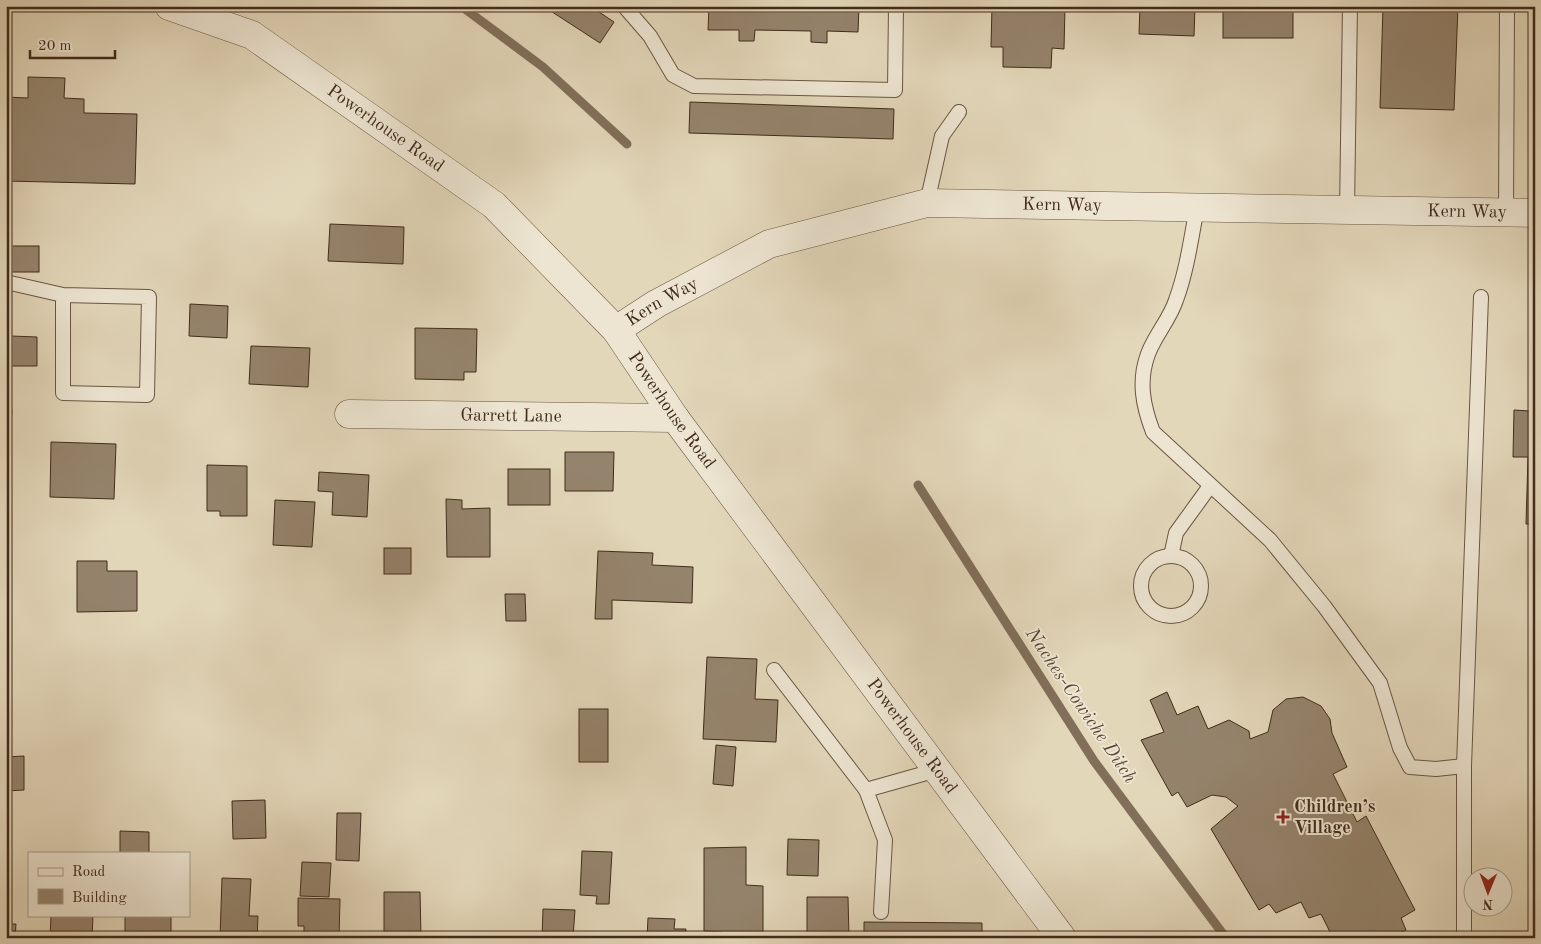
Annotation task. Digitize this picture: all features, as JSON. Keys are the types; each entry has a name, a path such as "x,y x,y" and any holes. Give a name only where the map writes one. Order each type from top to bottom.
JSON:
{"street":[{"name":"Powerhouse Road","path":"169,6 252,34 494,205 616,330 675,418 1062,938"},
{"name":"Kern Way","path":"616,330 656,304 769,244 927,203 1535,213"},
{"name":"Garrett Lane","path":"349,414 675,418"}],"lane":[{"path":"624,6 650,36 673,75 694,86 895,90 896,6"},
{"path":"1348,210 1350,6"},
{"path":"1506,212 1507,6"},
{"path":"927,203 942,136 959,112"},
{"path":"1197,208 1185,274 1176,303 1148,355 1141,388 1145,411 1153,432 1270,540 1324,606 1380,683 1400,748 1410,767 1436,769 1464,766"},
{"path":"6,282 63,295 149,297 147,395 63,393 63,295"},
{"path":"1464,938 1464,766 1481,297"},
{"path":"1171,556 1176,533 1210,486"},
{"path":"1171,556 1183,558 1192,564 1199,574 1201,586 1199,597 1192,607 1182,613 1171,616 1160,613 1150,607 1143,597 1141,586 1143,574 1150,565 1160,558 1171,556"},
{"path":"774,670 866,790 885,840 881,912"},
{"path":"866,790 937,770"}],"building":[{"path":"543,6 590,6 614,22 600,43"},
{"path":"709,6 859,6 858,32 827,31 827,43 811,42 811,31 755,30 754,41 739,41 739,30 708,30"},
{"path":"992,6 1065,6 1064,49 1052,48 1051,68 1003,67 1003,47 991,47"},
{"path":"1140,6 1195,6 1194,36 1139,34"},
{"path":"1223,6 1293,6 1293,38 1223,38"},
{"path":"1383,6 1458,6 1454,110 1380,108"},
{"path":"28,77 65,78 64,98 84,99 84,113 137,114 135,184 6,181 6,97 28,98"},
{"path":"690,102 894,109 893,139 689,133"},
{"path":"330,224 404,227 403,264 328,261"},
{"path":"6,246 39,246 39,272 6,272"},
{"path":"190,304 228,306 227,338 189,336"},
{"path":"415,328 477,329 476,372 464,372 464,380 415,379"},
{"path":"11,336 37,337 37,366 11,366"},
{"path":"251,346 310,348 308,387 249,384"},
{"path":"1531,365 1535,366 1535,524 1526,524 1528,457 1513,457 1514,410 1530,411"},
{"path":"6,409 12,410 10,435 6,435"},
{"path":"51,442 116,444 114,499 50,497"},
{"path":"565,452 614,452 613,491 565,491"},
{"path":"207,465 247,466 247,516 220,516 220,511 207,511"},
{"path":"508,469 550,469 550,505 508,505"},
{"path":"319,472 369,475 367,517 332,515 333,492 318,491"},
{"path":"446,499 462,500 462,509 490,508 490,557 447,557"},
{"path":"275,500 315,502 312,547 273,545"},
{"path":"384,548 411,548 411,574 384,574"},
{"path":"598,551 653,553 652,565 693,567 692,603 612,600 612,619 595,619"},
{"path":"77,561 107,561 107,571 137,571 137,611 77,612"},
{"path":"505,594 525,594 526,621 506,621"},
{"path":"707,657 757,659 755,699 778,700 776,742 703,739"},
{"path":"1167,692 1177,715 1198,706 1208,729 1229,720 1249,731 1250,739 1268,732 1273,710 1286,699 1303,697 1321,706 1330,719 1332,733 1347,767 1333,774 1357,822 1366,816 1415,910 1401,918 1406,930 1390,938 1333,938 1321,914 1309,918 1301,902 1276,913 1269,904 1259,910 1211,829 1238,806 1226,797 1212,795 1187,807 1178,792 1172,796 1141,740 1164,732 1150,700"},
{"path":"579,709 608,709 608,762 579,762"},
{"path":"716,745 736,747 733,786 713,784"},
{"path":"24,756 24,790 6,791 6,757"},
{"path":"265,800 266,838 233,839 232,801"},
{"path":"337,813 361,813 359,861 336,860"},
{"path":"120,831 149,832 149,852 120,852"},
{"path":"788,839 819,840 818,876 787,875"},
{"path":"746,847 746,885 763,886 763,938 722,938 722,932 704,931 704,848"},
{"path":"582,851 612,852 609,904 596,904 597,896 580,895"},
{"path":"302,862 331,863 329,897 300,896"},
{"path":"222,878 251,879 249,916 258,916 257,938 220,938"},
{"path":"384,892 420,892 421,938 384,938"},
{"path":"807,897 848,897 849,938 807,938"},
{"path":"298,898 340,899 339,938 304,938 304,926 298,926"},
{"path":"543,909 575,910 573,938 542,938"},
{"path":"51,916 93,916 92,938 50,938"},
{"path":"125,916 171,916 171,938 125,938"},
{"path":"648,918 675,919 674,929 686,929 685,938 647,938"},
{"path":"864,922 982,923 982,938 864,938"},
{"path":"6,924 16,924 15,938 6,938"}],"waterway":[{"name":"Naches-Cowiche Ditch","path":"461,6 543,67 627,144"},
{"name":"Naches-Cowiche Ditch","path":"918,485 1094,761 1226,938"}],"place":[{"name":"Children’s Village","path":"1283,817"}]}
